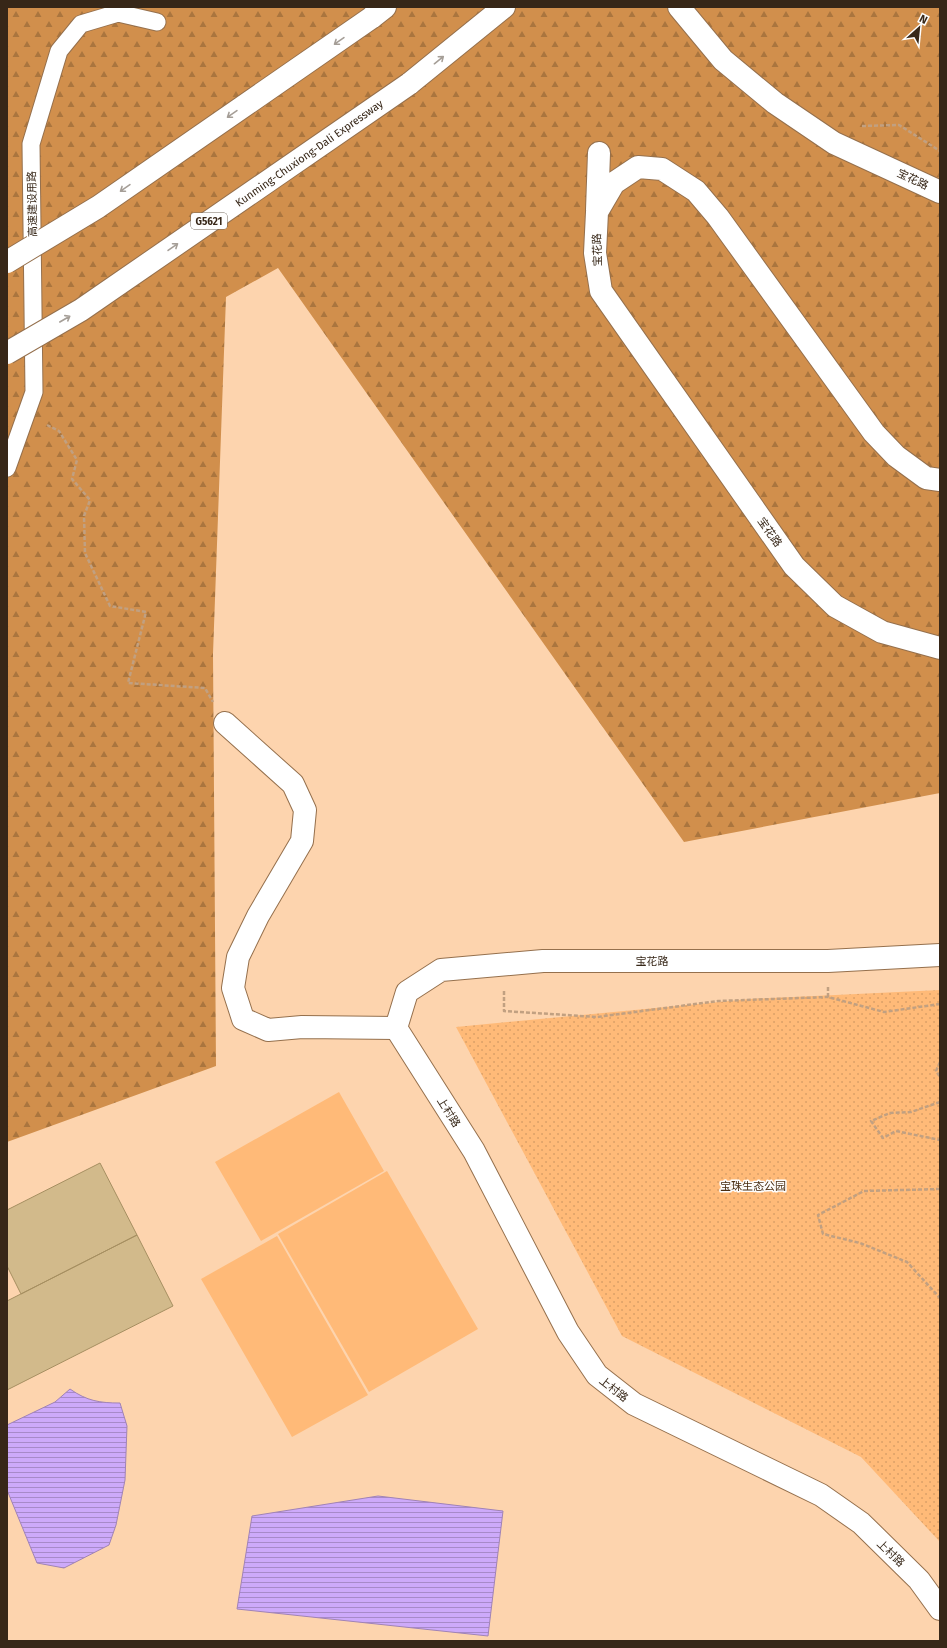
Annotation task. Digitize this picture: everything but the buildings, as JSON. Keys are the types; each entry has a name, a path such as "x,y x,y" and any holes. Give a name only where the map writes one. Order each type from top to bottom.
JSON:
{"main road":[{"name":"Kunming-Chuxiong-Dali Expressway","path":"7,354 81,310 409,84 504,7"},
{"name":"宝花路","path":"679,7 723,60 775,102 834,143 940,192"},
{"path":"7,262 98,207 378,13"},
{"path":"597,212 599,153"},
{"name":"宝花路","path":"940,480 926,478 896,456 874,433 718,217 696,190 662,169 638,167 614,183 597,212 595,253 601,290 794,566 836,606 882,632 940,648"},
{"path":"225,723 293,784 305,810 302,841 258,916 238,957 233,988 244,1019 268,1030 302,1027 396,1028"},
{"name":"宝花路","path":"396,1028 407,992 441,970 543,961 828,961 940,955"},
{"name":"上村路","path":"396,1028 474,1151 568,1332 597,1375 634,1404 820,1495 861,1523 918,1580 940,1609"}],"lane":[{"name":"高速建设用路","path":"7,468 34,392 31,144 59,51 81,24 118,13 157,22"}],"path":[{"path":"859,126 899,125 940,151"},
{"path":"59,431 78,460 72,480 90,500 84,516 85,553 110,606 146,612 128,683 206,688"},
{"path":"504,964 504,1011 597,1017 718,1001 828,997 884,1012 940,1004"},
{"path":"940,1062 936,1071 940,1077"},
{"path":"940,1102 911,1112 890,1113 871,1121 883,1138 896,1131 940,1140"},
{"path":"940,1189 864,1191 818,1215 823,1234 860,1243 907,1262 940,1298"}],"green space":[{"path":"7,7 940,7 940,793 684,842 278,268 226,297 213,654 216,1066 7,1142"},
{"name":"宝珠生态公园","path":"940,990 940,1542 861,1457 622,1336 456,1027 750,999"},
{"path":"339,1092 384,1171 261,1241 215,1162"},
{"path":"387,1171 478,1329 369,1392 278,1234"},
{"path":"277,1236 368,1395 292,1437 201,1279"}],"shaded area":[{"path":"70,1389 88,1399 120,1403 127,1426 125,1480 116,1525 109,1545 64,1568 37,1563 7,1490 7,1425 55,1402"},
{"path":"378,1496 503,1511 488,1636 237,1609 252,1516"}]}
